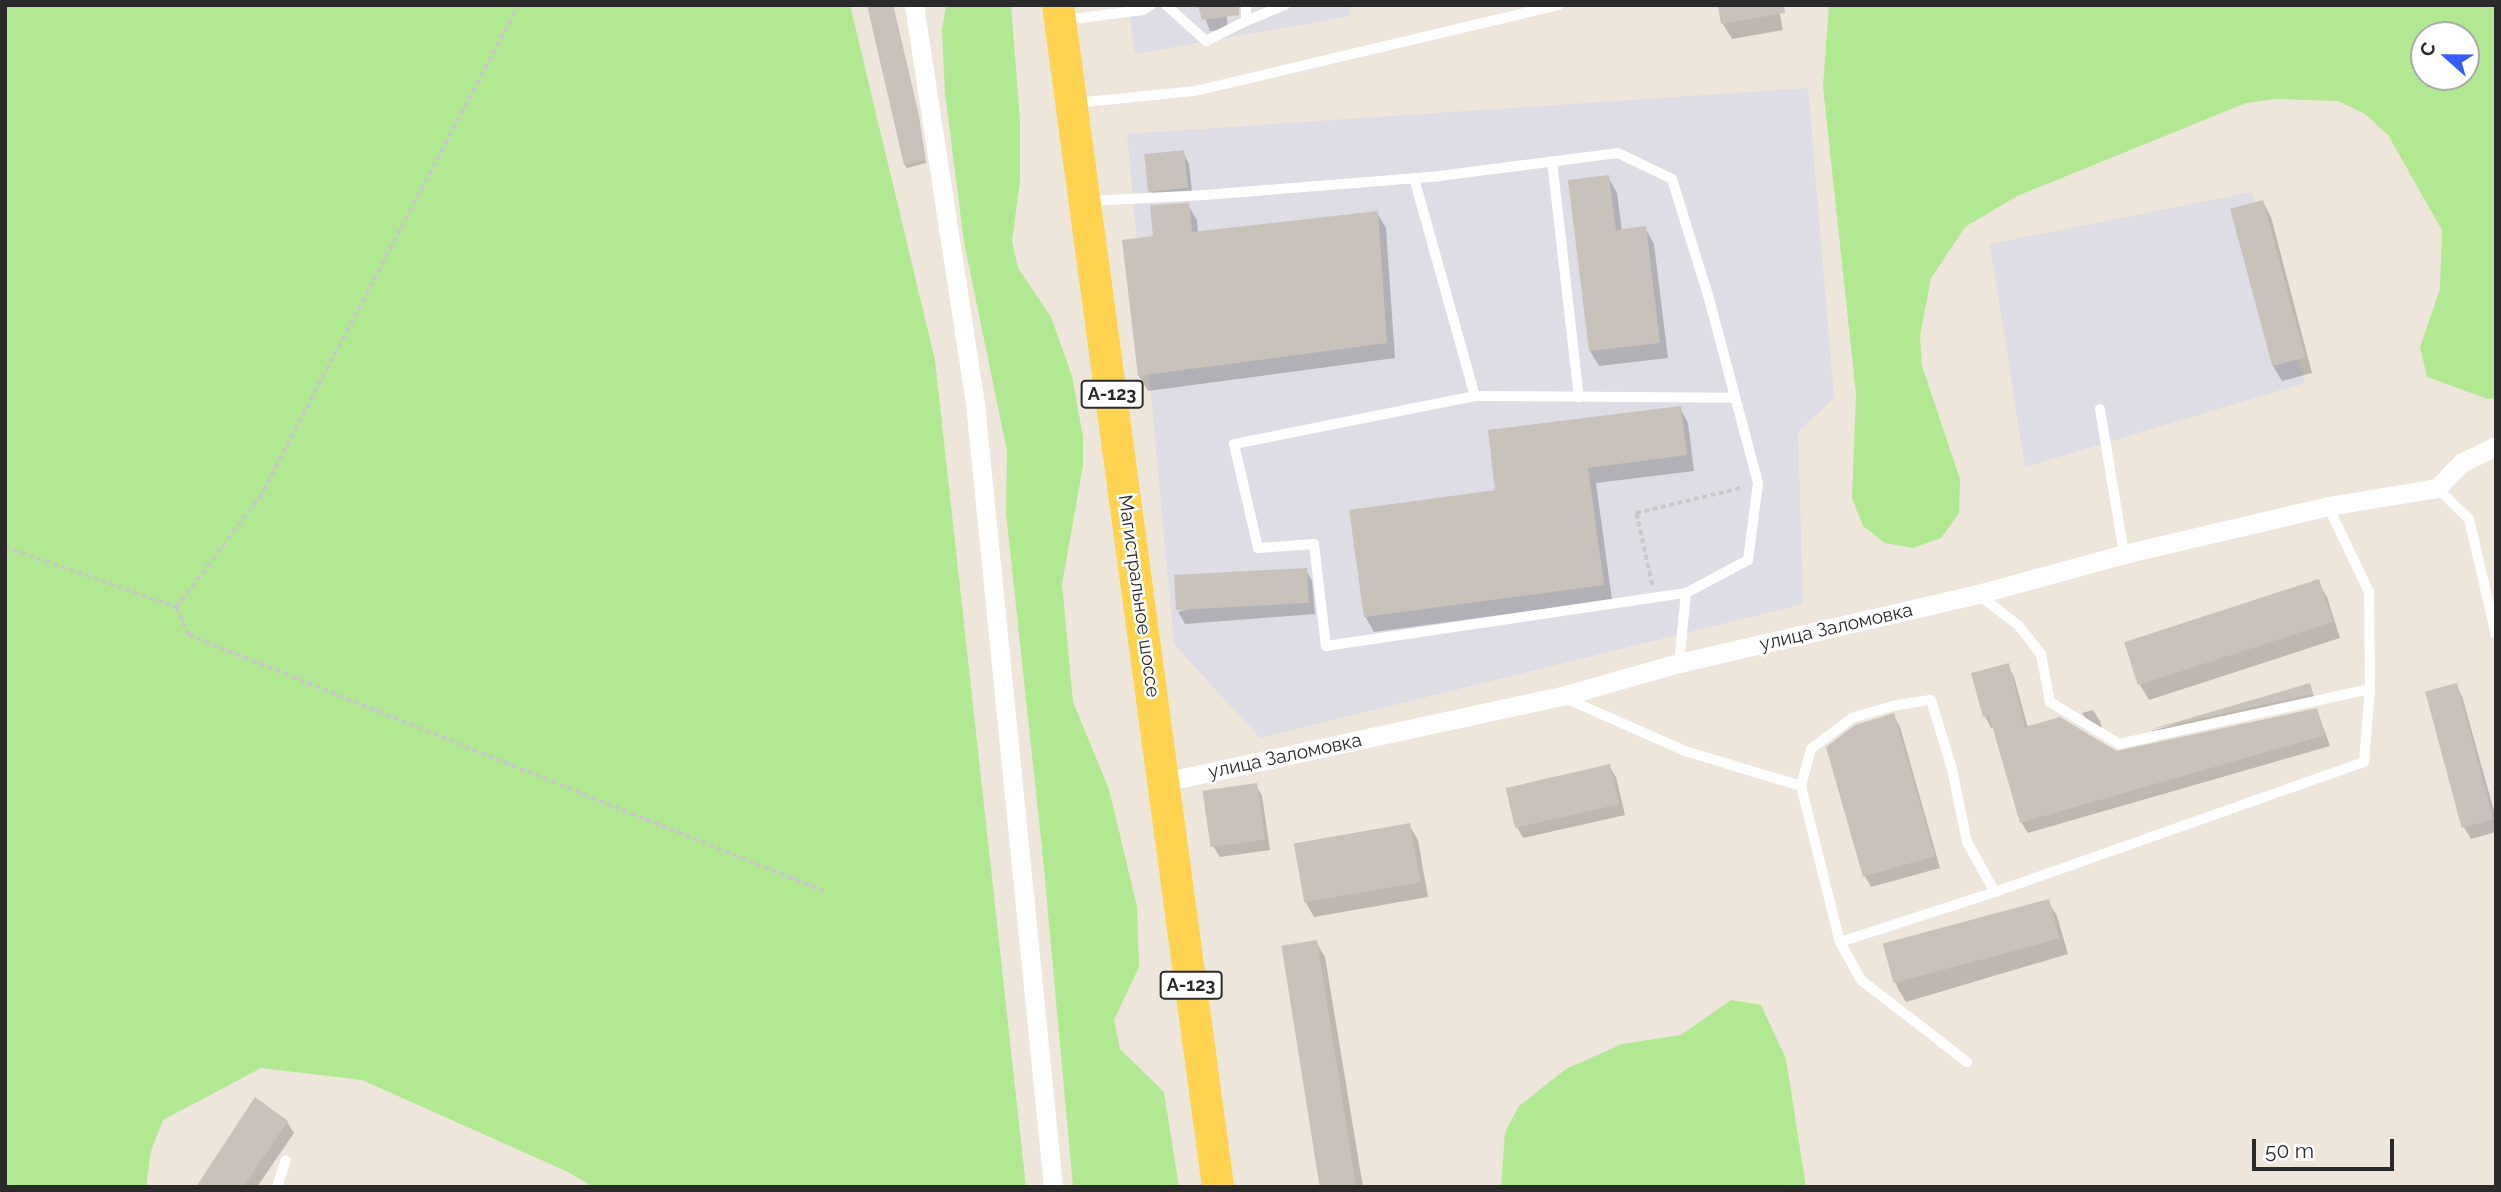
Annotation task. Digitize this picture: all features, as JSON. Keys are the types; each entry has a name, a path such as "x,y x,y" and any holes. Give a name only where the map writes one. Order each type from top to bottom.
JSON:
{"main road":[{"name":"Магистральное шоссе","path":"1059,13 1219,1187"}],"street":[{"path":"914,5 975,404 1053,1187"},
{"path":"2437,488 2461,463 2496,446"},
{"name":"улица Заломовка","path":"1164,782 1562,696 1679,663 1978,594 2124,554 2328,506 2437,488"}],"lane":[{"path":"1059,13 1143,10 1151,5"},
{"path":"1166,5 1206,41 1285,5"},
{"path":"1246,21 1247,5"},
{"path":"1072,104 1195,90 1558,5"},
{"path":"1086,201 1205,195 1414,178 1618,153 1672,179 1735,398 1758,483 1748,560 1686,593 1326,646 1314,544 1258,548 1234,444 1475,396 1735,398"},
{"path":"1552,162 1579,397"},
{"path":"1414,178 1475,396"},
{"path":"2100,409 2124,554"},
{"path":"2437,488 2469,519 2496,635"},
{"path":"1840,942 1995,892 2364,762 2370,689 2369,592 2328,506"},
{"path":"1679,663 1686,593"},
{"path":"1978,594 2019,626 2041,654 2050,702 2119,744 2370,689"},
{"path":"1562,696 1685,751 1801,786"},
{"path":"1967,1062 1861,979 1840,942 1801,786 1811,749 1852,718 1892,706 1931,700 1952,769 1967,842 1995,892"},
{"path":"277,1187 286,1160"}],"path":[{"path":"176,607 259,498 518,5"},
{"path":"1654,597 1636,513 1758,483"},
{"path":"5,547 176,607 189,635 824,891"}],"shaded area":[{"path":"1128,5 1349,5 1350,16 1135,54"},
{"path":"1808,88 1834,398 1798,432 1803,604 1260,738 1174,644 1127,134"},
{"path":"2252,192 2305,383 2025,467 1990,244"}],"green space":[{"path":"5,5 850,5 935,360 1026,1187 594,1187 566,1171 362,1080 261,1068 163,1120 151,1151 146,1187 5,1187"},
{"path":"946,5 1011,5 1020,120 1020,181 1012,240 1018,268 1051,317 1072,376 1083,437 1083,466 1062,584 1073,702 1109,789 1137,907 1139,967 1114,1020 1120,1049 1164,1092 1179,1187 1073,1187 1043,858 1006,513 1007,451 964,242 945,93 942,30"},
{"path":"1829,5 2496,5 2496,398 2488,399 2427,377 2420,347 2440,289 2442,230 2388,135 2365,114 2338,101 2277,99 2246,103 2017,196 1965,227 1931,278 1920,336 1922,366 1960,479 1959,513 1941,538 1913,548 1885,543 1863,526 1852,498 1856,394 1823,86"},
{"path":"1731,1000 1761,1005 1786,1059 1806,1187 1501,1187 1505,1132 1519,1106 1566,1069 1622,1044 1681,1035"}],"building":[{"path":"867,5 893,5 918,112 925,160 904,165"},
{"path":"1198,5 1239,5 1239,15 1202,20"},
{"path":"1718,5 1784,5 1785,13 1721,24"},
{"path":"1184,150 1188,188 1148,192 1144,154"},
{"path":"1609,175 1616,230 1646,226 1660,343 1589,351 1568,180"},
{"path":"2263,200 2305,357 2272,366 2230,209"},
{"path":"1189,203 1192,232 1378,211 1387,343 1138,376 1122,240 1153,236 1150,205"},
{"path":"1681,406 1687,455 1588,468 1604,585 1364,617 1349,510 1495,490 1488,430"},
{"path":"1307,568 1309,603 1176,610 1174,575"},
{"path":"2319,579 2333,622 2138,685 2124,642"},
{"path":"2009,663 2025,727 2060,717 2116,751 2317,708 2325,735 2020,823 1989,715 1983,717 1971,673"},
{"path":"2310,683 2313,694 2149,730"},
{"path":"2457,683 2493,819 2462,828 2425,692"},
{"path":"1894,713 1935,856 1863,877 1826,747 1855,725"},
{"path":"1610,764 1619,804 1515,828 1506,788"},
{"path":"1257,783 1265,839 1210,847 1203,791"},
{"path":"1410,823 1420,882 1304,903 1294,843"},
{"path":"2049,899 2060,939 1893,983 1883,944"},
{"path":"1317,940 1356,1187 1320,1187 1281,946"},
{"path":"255,1097 288,1121 243,1187 196,1187"}]}
